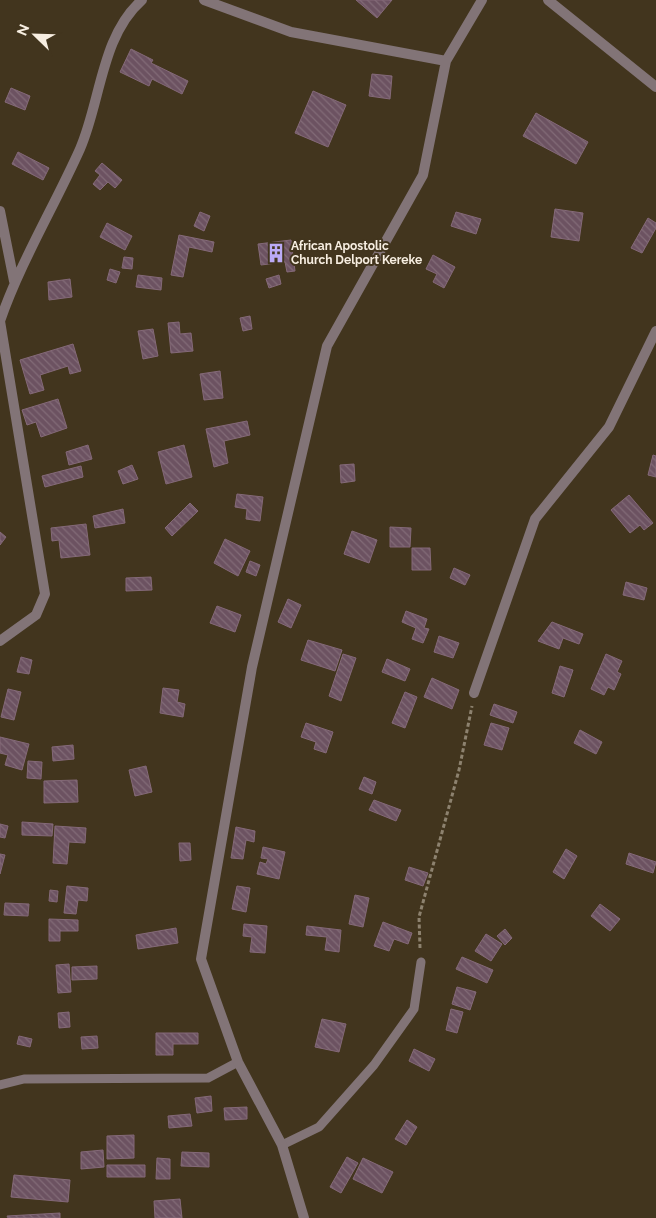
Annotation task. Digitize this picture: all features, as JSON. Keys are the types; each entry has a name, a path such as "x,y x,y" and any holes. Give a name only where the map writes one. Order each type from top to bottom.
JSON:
{"street":[{"path":"0,641 36,615 45,594 0,321 14,281 80,147 116,37 134,7 142,0"},
{"path":"204,0 291,32 446,61"},
{"path":"304,1218 282,1145 238,1062 201,959 252,667 327,346 423,176 446,61 482,0"},
{"path":"548,0 656,87"},
{"path":"0,211 14,281"},
{"path":"474,693 535,519 609,427 656,331"}],"lane":[{"path":"282,1145 319,1127 374,1065 414,1009 421,962"},
{"path":"0,1086 24,1078 208,1078 238,1062"}],"path":[{"path":"421,962 419,917 459,770 474,693"}],"building":[{"path":"356,0 392,0 377,18"},
{"path":"131,49 153,60 151,63 188,81 182,94 152,79 149,86 120,72"},
{"path":"372,74 392,76 390,99 369,96"},
{"path":"11,88 30,96 25,110 5,102"},
{"path":"313,91 346,105 328,147 295,133"},
{"path":"536,113 588,142 576,164 523,136"},
{"path":"18,152 49,168 43,180 12,164"},
{"path":"102,163 122,180 115,188 108,182 100,190 93,184 100,175 95,171"},
{"path":"555,209 583,213 579,241 551,237"},
{"path":"200,212 210,216 204,231 194,226"},
{"path":"456,212 481,219 476,234 451,226"},
{"path":"648,218 656,223 656,228 642,253 631,248"},
{"path":"107,223 132,236 125,250 100,237"},
{"path":"179,235 214,242 212,252 189,247 183,277 171,275"},
{"name":"African Apostolic Church Delport Kereke","path":"291,240 295,271 287,272 285,262 261,265 258,244"},
{"path":"433,255 455,267 444,288 433,282 437,274 426,269"},
{"path":"124,257 133,258 132,269 122,268"},
{"path":"110,269 120,272 116,283 107,280"},
{"path":"138,275 162,278 161,290 136,287"},
{"path":"279,275 281,284 269,288 266,279"},
{"path":"70,279 72,297 49,300 48,282"},
{"path":"250,316 252,329 243,331 240,318"},
{"path":"179,322 180,334 191,333 193,351 171,353 168,323"},
{"path":"153,329 158,356 143,359 138,331"},
{"path":"73,344 81,371 70,374 68,366 40,375 44,390 30,394 20,360"},
{"path":"220,371 223,398 204,400 200,374"},
{"path":"58,399 67,428 41,437 36,422 27,425 22,410"},
{"path":"247,421 250,435 224,441 228,463 214,467 206,429"},
{"path":"88,445 92,459 69,465 66,452"},
{"path":"184,445 192,477 166,484 158,452"},
{"path":"653,455 656,456 656,477 648,475"},
{"path":"354,464 355,481 341,483 340,465"},
{"path":"132,465 138,479 123,484 118,471"},
{"path":"81,466 83,477 45,487 42,476"},
{"path":"237,494 263,497 260,521 246,519 247,509 235,507"},
{"path":"629,495 653,523 644,530 640,525 630,533 611,510"},
{"path":"190,503 198,511 172,536 165,528"},
{"path":"123,509 125,523 95,528 93,516"},
{"path":"86,524 90,555 61,558 59,540 52,541 51,528"},
{"path":"390,527 411,528 410,547 390,547"},
{"path":"352,531 377,540 369,563 344,554"},
{"path":"0,532 6,537 0,545"},
{"path":"225,539 250,551 238,576 214,563"},
{"path":"412,548 430,548 431,570 412,570"},
{"path":"250,561 260,565 256,576 246,572"},
{"path":"454,568 470,575 465,585 450,578"},
{"path":"151,577 152,590 126,591 126,578"},
{"path":"626,582 647,588 644,600 623,595"},
{"path":"288,599 301,605 291,628 278,622"},
{"path":"217,606 241,615 235,632 210,623"},
{"path":"406,611 427,619 424,628 429,629 423,643 412,639 416,628 402,622"},
{"path":"552,622 583,634 579,644 563,638 559,649 538,641"},
{"path":"439,636 459,643 453,658 434,652"},
{"path":"308,640 342,650 335,671 301,660"},
{"path":"343,654 356,658 341,701 329,696"},
{"path":"606,654 622,661 617,672 621,674 614,690 608,687 604,695 591,689"},
{"path":"21,657 32,660 29,674 17,672"},
{"path":"387,659 410,669 405,681 382,672"},
{"path":"560,666 573,670 564,697 552,693"},
{"path":"432,678 459,690 452,709 424,697"},
{"path":"163,688 179,690 177,702 185,704 183,717 160,713"},
{"path":"8,689 21,692 14,720 1,717"},
{"path":"405,692 417,697 405,728 392,723"},
{"path":"494,704 517,712 513,723 490,715"},
{"path":"306,723 333,732 326,753 314,749 316,742 301,737"},
{"path":"491,723 509,728 502,750 484,745"},
{"path":"580,730 602,742 596,754 574,743"},
{"path":"0,737 29,744 22,770 5,765 8,755 0,753"},
{"path":"73,745 74,759 53,761 52,747"},
{"path":"28,761 42,762 41,779 27,778"},
{"path":"146,766 152,792 135,796 129,770"},
{"path":"364,777 376,782 372,794 359,789"},
{"path":"77,780 78,802 44,803 44,781"},
{"path":"374,800 401,810 396,821 369,810"},
{"path":"22,822 53,824 52,836 22,835"},
{"path":"0,824 8,826 5,838 0,837"},
{"path":"55,826 86,828 85,843 69,842 67,864 53,863"},
{"path":"236,827 255,831 254,842 246,840 243,859 231,858"},
{"path":"179,843 190,843 191,860 180,861"},
{"path":"263,847 285,852 279,879 257,874 260,862 266,864 268,859 261,858"},
{"path":"566,849 577,856 564,879 553,872"},
{"path":"629,853 656,862 653,873 626,864"},
{"path":"0,854 5,855 0,874"},
{"path":"409,867 428,873 423,886 405,880"},
{"path":"67,886 88,888 87,901 78,900 76,914 64,913"},
{"path":"237,886 250,888 246,912 232,909"},
{"path":"50,890 58,891 57,902 49,901"},
{"path":"355,895 369,898 363,927 349,924"},
{"path":"5,903 29,904 28,916 4,915"},
{"path":"600,904 620,919 610,931 591,916"},
{"path":"49,919 78,920 78,931 60,931 60,941 49,941"},
{"path":"383,922 412,933 408,944 394,939 389,951 374,946"},
{"path":"244,924 267,926 265,953 250,952 252,937 243,936"},
{"path":"307,926 341,930 339,952 325,950 327,937 306,935"},
{"path":"176,928 178,943 138,949 136,935"},
{"path":"505,929 512,938 505,945 497,936"},
{"path":"486,934 502,944 491,961 475,951"},
{"path":"462,957 493,970 487,983 456,969"},
{"path":"69,964 71,992 58,993 56,965"},
{"path":"97,966 97,979 72,980 72,967"},
{"path":"457,987 476,992 470,1010 452,1004"},
{"path":"451,1009 463,1012 457,1033 446,1030"},
{"path":"69,1012 70,1027 59,1028 58,1013"},
{"path":"322,1019 346,1024 339,1052 315,1047"},
{"path":"156,1033 198,1033 198,1044 173,1044 173,1055 156,1055"},
{"path":"19,1036 32,1039 30,1047 17,1044"},
{"path":"97,1036 98,1048 82,1049 81,1037"},
{"path":"414,1049 435,1059 429,1071 409,1061"},
{"path":"211,1096 212,1111 197,1113 195,1098"},
{"path":"247,1107 247,1119 225,1120 224,1108"},
{"path":"190,1114 192,1126 169,1128 168,1116"},
{"path":"407,1120 417,1127 406,1145 395,1139"},
{"path":"134,1135 134,1158 107,1159 107,1136"},
{"path":"103,1150 104,1167 81,1169 81,1152"},
{"path":"182,1152 209,1153 209,1167 181,1166"},
{"path":"347,1157 358,1163 341,1193 330,1187"},
{"path":"157,1158 170,1159 170,1179 156,1179"},
{"path":"363,1158 393,1172 382,1193 353,1179"},
{"path":"107,1165 145,1165 145,1177 107,1177"},
{"path":"14,1175 70,1180 68,1202 11,1197"},
{"path":"180,1199 182,1218 155,1218 154,1201"},
{"path":"60,1213 60,1218 8,1218 7,1216"}],"place":[{"name":"African Apostolic Church Delport Kereke","path":"276,253"}]}
